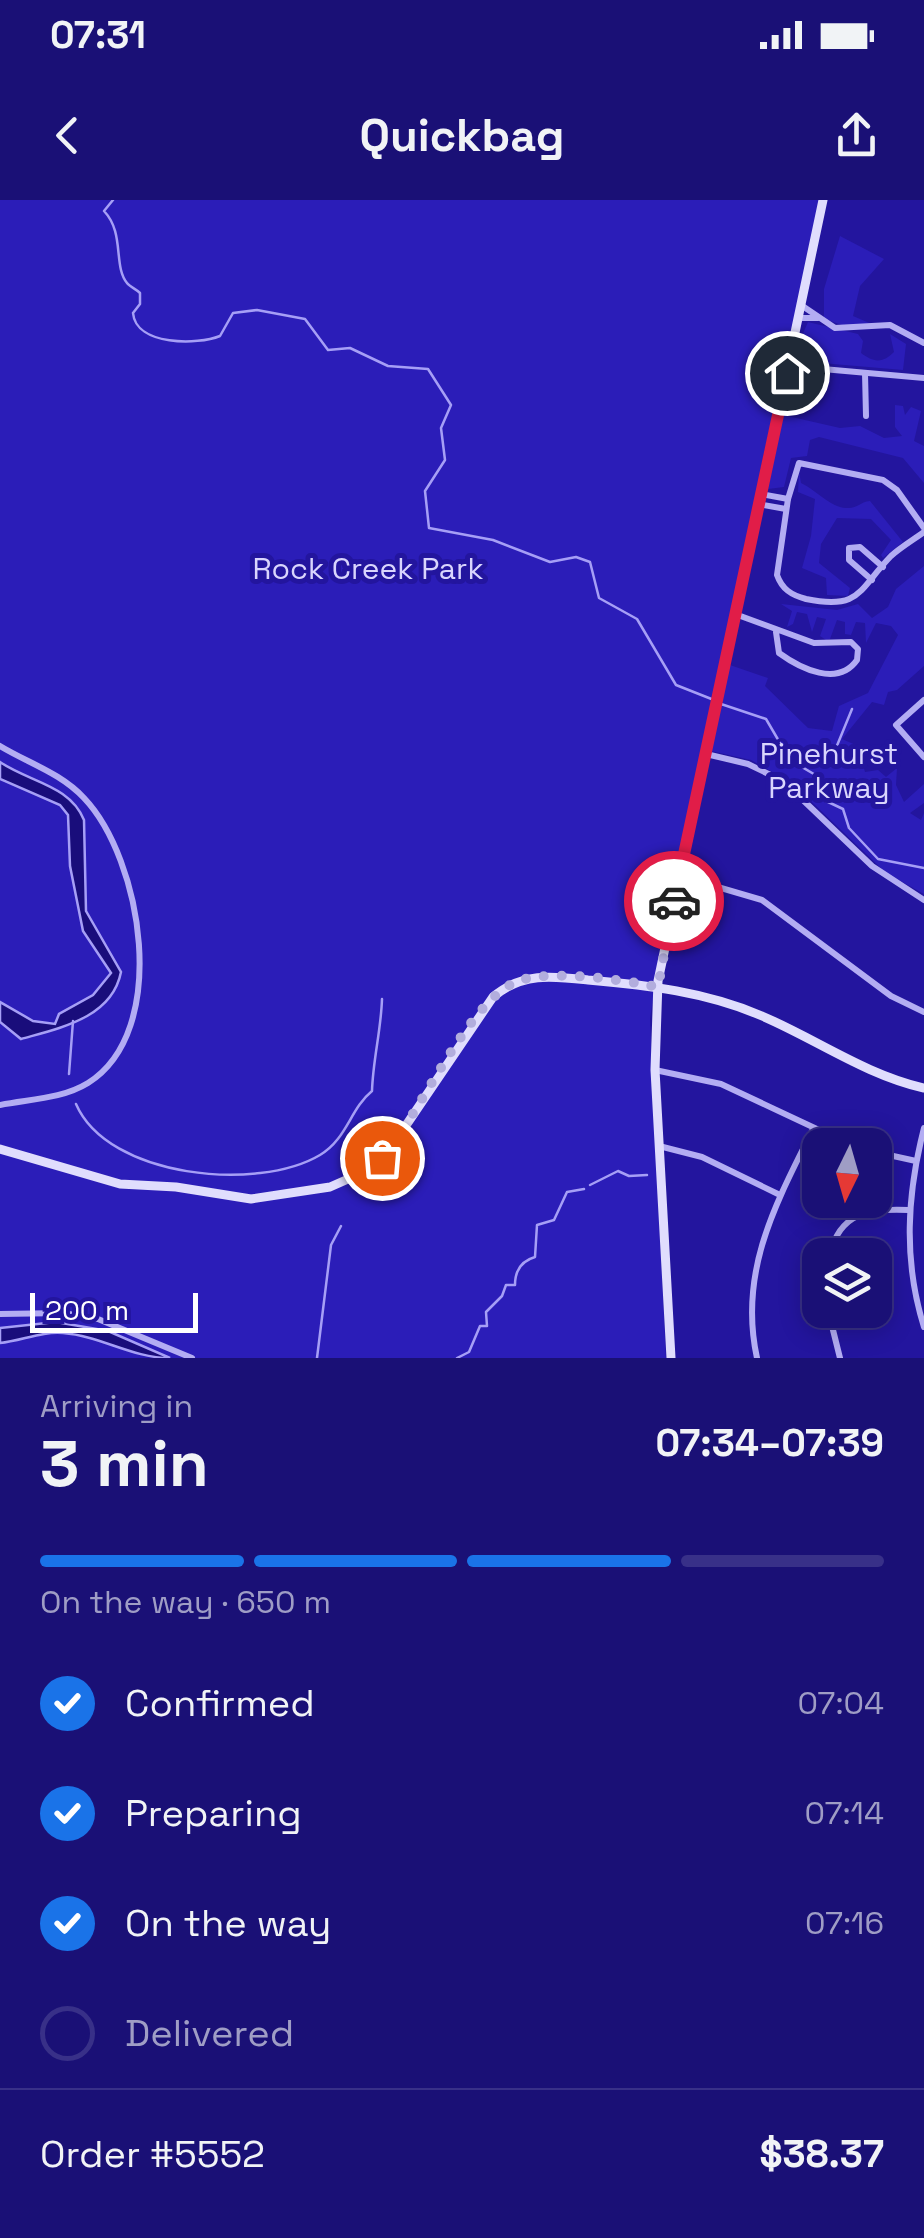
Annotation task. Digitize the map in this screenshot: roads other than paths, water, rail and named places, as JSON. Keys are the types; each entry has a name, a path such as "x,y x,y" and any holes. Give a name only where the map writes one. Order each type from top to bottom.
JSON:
{"street":[{"path":"670,1358 655,1070 658,987 825,201"},
{"path":"802,305 814,310 818,318"},
{"path":"799,318 818,318 845,330 890,325 924,343"},
{"path":"789,366 924,378"},
{"path":"864,372 866,416"},
{"path":"799,462 874,476 897,490 924,530 857,596 840,603 788,592 776,570 786,510 799,462"},
{"path":"759,499 788,500"},
{"path":"759,499 786,510"},
{"path":"872,580 849,560 850,548 860,547 883,567"},
{"path":"736,614 762,621 776,632 818,643 849,641 858,647 858,660 846,670 816,672 779,653 776,632"},
{"path":"924,700 896,725 924,757"},
{"path":"0,746 70,784 90,804 130,893 140,968 137,1010 108,1066 72,1091 0,1105"},
{"path":"706,754 756,767 783,781 864,860 924,900"},
{"path":"679,876 762,900 891,996 924,1012"},
{"path":"0,1149 120,1184 176,1187 251,1199 317,1191 354,1178 382,1158 484,1008 509,986 550,976 658,987 749,1010 885,1076 924,1088"},
{"path":"655,1070 722,1084 811,1128"},
{"path":"924,1128 909,1210 912,1276 924,1327"},
{"path":"659,1146 702,1156 780,1195"},
{"path":"756,1358 754,1269 780,1195 802,1151"},
{"path":"892,1156 916,1161"},
{"path":"836,1238 854,1216 871,1210 909,1210"},
{"path":"0,1314 64,1313 98,1319 192,1358"},
{"path":"832,1328 840,1358"}],"waterway":[{"path":"113,200 104,211 117,239 123,276 140,293 140,304 133,313 145,332 169,340 210,339 220,336 233,313 257,310 305,319 328,350 350,348 388,366 428,369 451,405 441,428 445,460 425,491 429,528 493,540 550,562 576,557 590,562 599,598 637,619 676,685 714,700"},
{"path":"721,704 766,719 790,760 824,780 826,801 843,809 849,828 878,859 924,868"},
{"path":"799,764 836,748 852,709"},
{"path":"76,1104 93,1129 119,1148 151,1162 224,1175 293,1166 329,1148 372,1091 382,999"},
{"path":"69,1074 73,1021"},
{"path":"590,1185 618,1171 629,1176 647,1175"},
{"path":"457,1358 469,1352 480,1326 487,1326 486,1312 502,1296 506,1285 515,1285 520,1267 535,1257 537,1225 554,1220 567,1192 584,1189"},
{"path":"317,1358 331,1245 341,1226"}],"park label":[{"name":"Rock Creek Park","path":"368,569"},
{"name":"Pinehurst Parkway","path":"829,771"}]}
